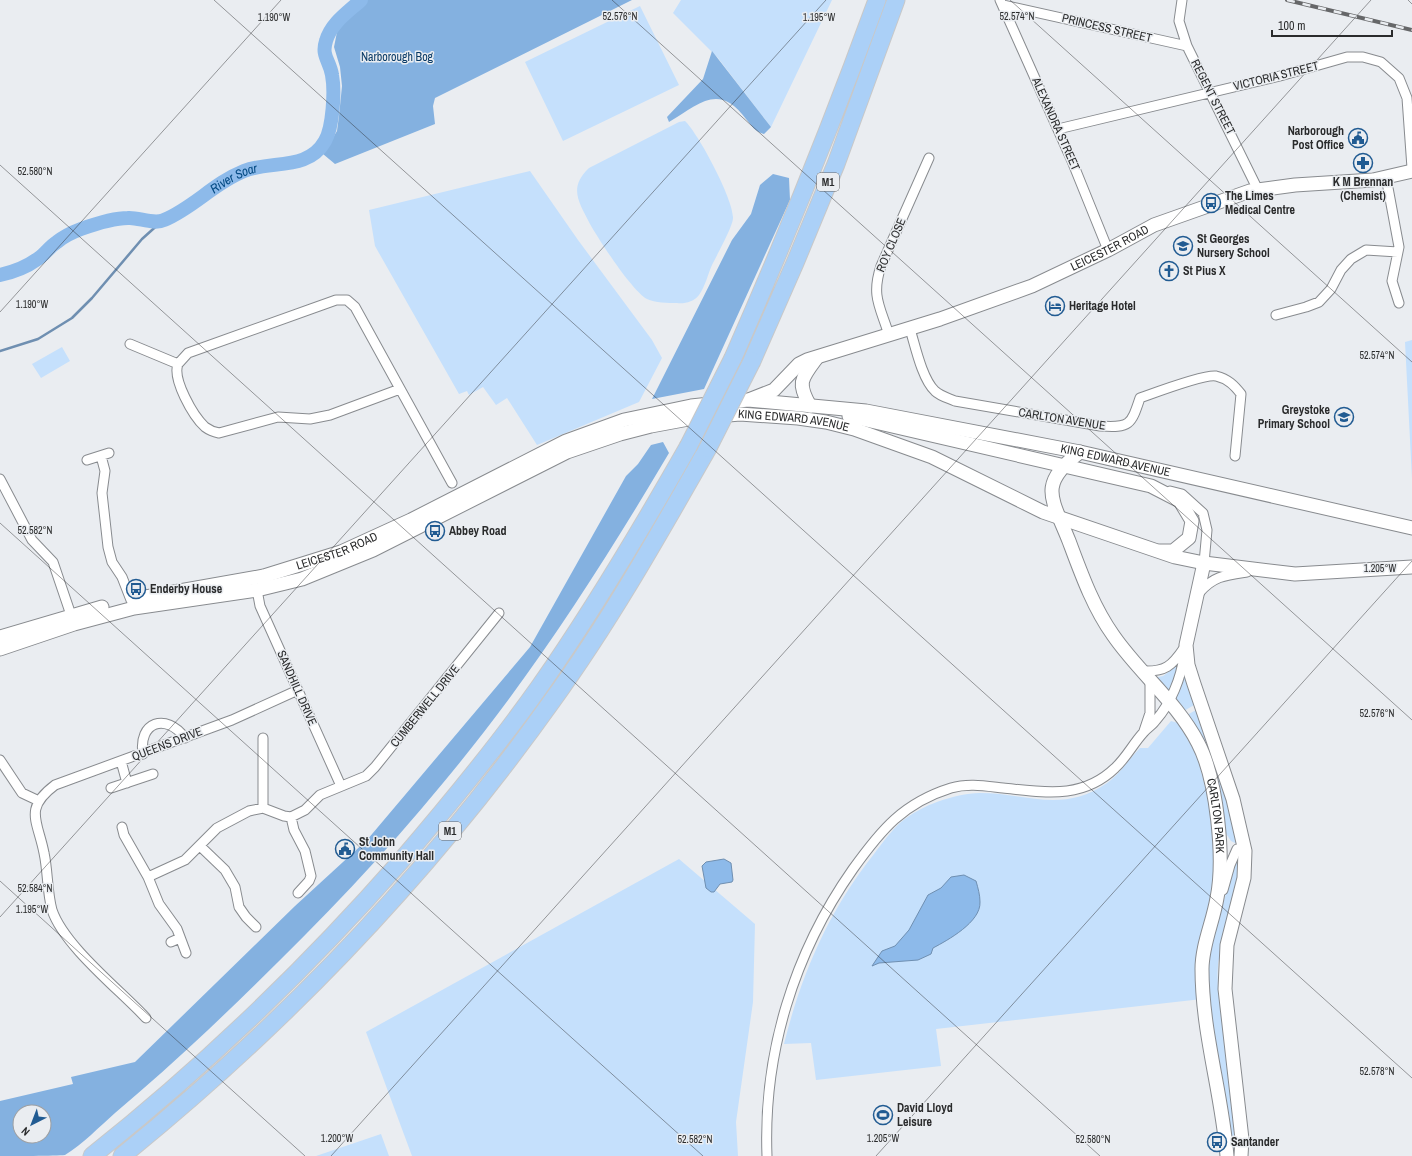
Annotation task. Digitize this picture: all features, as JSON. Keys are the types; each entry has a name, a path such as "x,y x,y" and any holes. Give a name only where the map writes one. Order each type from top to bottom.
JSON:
{"highway":[{"name":"M1","path":"92,1156 184,1080 291,980 333,937 423,835 500,740 539,688 594,606 688,447 733,358 779,255 877,0"},
{"name":"M1","path":"122,1156 202,1089 308,989 416,873 496,774 555,696 632,579 708,448 752,361 833,171 896,0"}],"main road":[{"name":"LEICESTER ROAD","path":"748,400 774,390 799,364 807,360 816,359 910,329 1032,286 1108,250 1154,225 1258,190 1295,185 1373,180 1412,170"},
{"path":"813,407 802,392 802,384 806,370 816,359"},
{"name":"KING EDWARD AVENUE","path":"655,413 691,406 748,400 866,411 1080,452 1412,528"},
{"name":"KING EDWARD AVENUE","path":"813,407 876,423 1151,486 1180,501 1192,521 1189,538 1173,551 1152,551"},
{"name":"LEICESTER ROAD","path":"0,637 71,615 131,600 264,576 341,552 411,520 566,442 624,420 655,413"},
{"name":"KING EDWARD AVENUE","path":"651,426 694,418 740,414 774,415 826,422 854,429 932,457 1043,512 1058,516 1152,551 1204,563 1295,574 1412,567"},
{"name":"LEICESTER ROAD","path":"0,649 74,624 134,608 257,590 326,571 374,550 567,452 620,434 651,426"},
{"path":"1063,465 1080,452"},
{"name":"CARLTON PARK","path":"1063,465 1055,477 1052,489 1058,516 1096,608 1112,634 1146,676 1169,701 1191,730 1200,746 1214,799 1221,857 1218,898 1204,949 1202,986 1212,1067 1222,1121 1226,1156"},
{"name":"CARLTON PARK","path":"1204,563 1186,645 1188,665 1233,799 1245,851 1244,878 1227,945 1225,989 1242,1139 1241,1156"}],"street":[{"name":"REGENT STREET","path":"1182,0 1179,20 1187,46 1258,190"},
{"name":"PRINCESS STREET","path":"1001,2 1187,46"},
{"name":"ALEXANDRA STREET","path":"1001,2 1058,129 1108,250"},
{"name":"VICTORIA STREET","path":"1058,129 1280,76 1347,57 1363,57 1381,62 1399,78 1406,98 1412,170"},
{"name":"ROY CLOSE","path":"889,335 877,299 876,281 881,266 929,158"},
{"path":"1386,177 1397,234 1398,252 1392,281 1399,303"},
{"path":"1276,315 1319,302 1331,289 1341,270 1351,259 1366,250 1398,252"},
{"path":"400,389 330,415 310,419 278,417 219,433 211,431 200,422 179,386 176,374 178,364 188,353 342,299 347,300 355,307 452,483"},
{"name":"CARLTON AVENUE","path":"910,329 927,379 934,390 939,394 954,401 1100,426 1120,427 1133,419 1140,398 1176,385 1215,376 1232,383 1241,394 1235,456"},
{"path":"130,344 178,364"},
{"path":"87,460 105,454 105,471 102,493 108,547 112,562 122,576 131,600"},
{"path":"0,479 32,540 53,562 71,615"},
{"name":"CARLTON PARK","path":"1151,486 1182,494 1203,513 1207,530 1204,563"},
{"path":"0,501 9,496"},
{"name":"CARLTON PARK","path":"1196,597 1207,583 1223,575 1260,570"},
{"name":"SANDHILL DRIVE","path":"257,590 260,606 341,786"},
{"name":"CUMBERWELL DRIVE","path":"291,817 305,810 320,795 366,776 375,767 499,613"},
{"path":"1143,732 1150,713 1146,676 1166,668 1175,661 1186,645"},
{"path":"767,1156 768,1101 772,1063 789,996 805,954 838,891 883,829 900,813 919,801 952,788 972,785 1053,793 1078,789 1101,778 1114,769 1143,732 1156,721 1169,701 1183,667 1186,645"},
{"name":"QUEENS DRIVE","path":"39,801 41,796 55,785 143,754 232,720 298,690"},
{"path":"143,754 143,737 154,724 170,724 185,738"},
{"path":"263,738 263,808"},
{"path":"0,760 22,793 39,801 35,820 44,852 52,910 59,925 74,946 146,1018"},
{"path":"121,761 127,783"},
{"path":"111,788 153,774"},
{"path":"148,877 185,860 200,846 207,836 217,828 248,811 263,808 291,817 294,830 305,850 311,876 309,882 298,893"},
{"path":"115,838 123,831 148,877 159,904 177,929 186,953"},
{"path":"200,846 239,885 239,907 256,927"},
{"path":"1214,912 1220,901 1230,865 1237,849"},
{"path":"170,942 180,938"}],"shaded area":[{"path":"681,0 832,0 771,127 718,58 673,13"},
{"path":"640,6 679,85 563,141 525,62"},
{"path":"685,121 706,152 722,183 732,209 733,218 728,234 699,295 689,302 658,302 647,299 641,294 616,264 582,209 579,202 577,189 583,175 589,168 679,122"},
{"path":"530,171 578,240 652,340 662,358 639,402 537,445 507,398 496,405 483,387 469,395 467,391 459,394 375,246 369,210"},
{"path":"1412,340 1412,479 1405,342"},
{"path":"62,347 70,361 41,378 32,364"},
{"path":"1178,665 1169,694 1154,678 1163,676"},
{"path":"1184,667 1194,705 1184,711 1172,699"},
{"path":"1196,710 1230,804 1237,844 1231,841 1223,829 1187,715"},
{"path":"1171,721 1178,723 1197,755 1214,822 1216,884 1202,999 936,1029 941,1066 816,1080 811,1043 784,1044 791,1018 808,968 830,921 858,875 890,833 901,822 918,810 949,798 980,793 1044,800 1059,800 1075,798 1091,792 1111,780 1140,748 1148,748"},
{"path":"679,859 755,924 753,1002 736,1122 738,1156 412,1156 366,1032"},
{"path":"724,859 731,863 733,880 732,882 720,884 714,892 711,892 706,888 702,866 706,862"},
{"path":"1236,859 1238,865 1235,892 1218,965 1219,998 1230,1078 1236,1140 1237,1156 1231,1156 1212,1038 1207,959"},
{"path":"964,875 976,881 980,897 979,909 970,923 955,935 933,948 931,954 918,960 879,963 872,966 882,951 895,946 909,930 928,895 941,888 951,877"},
{"path":"381,1134 389,1156 316,1156"}],"green space":[{"name":"Narborough Bog","path":"367,0 632,0 435,98 433,106 435,124 335,164 323,154 337,131 339,116 342,86 340,67 334,47 337,32 345,21"},
{"path":"712,51 771,127 764,134 758,132 736,108 727,101 718,99 699,103 669,122 667,117 703,79"},
{"path":"773,174 789,178 790,200 704,389 652,399 732,240 751,214 760,185"},
{"path":"663,442 669,453 617,539 563,622 475,744 388,848 330,910 208,1030 78,1146 65,1155 0,1156 0,1101 73,1084 71,1077 135,1062 295,906 367,840 530,647 626,476 638,464 651,445"}],"waterway":[{"name":"River Soar","path":"0,275 28,265 42,256 59,240 81,229 122,218 156,222 164,220 185,209 223,182 244,171 299,161 309,157 318,150 325,141 332,118 333,82 331,70 325,55 326,41 336,23 361,0"},
{"path":"0,351 38,339 72,318 92,298 142,239 162,221"}],"railway":[{"path":"1287,0 1412,30"}],"place":[{"name":"Narborough Post Office","path":"1358,138"},
{"name":"K M Brennan (Chemist)","path":"1363,163"},
{"name":"The Limes Medical Centre","path":"1211,203"},
{"name":"St Georges Nursery School","path":"1183,246"},
{"name":"St Pius X","path":"1169,271"},
{"name":"Heritage Hotel","path":"1055,306"},
{"name":"Greystoke Primary School","path":"1344,417"},
{"name":"Abbey Road","path":"435,531"},
{"name":"Enderby House","path":"136,589"},
{"name":"St John Community Hall","path":"345,849"},
{"name":"David Lloyd Leisure","path":"883,1115"},
{"name":"Santander","path":"1217,1142"}]}
